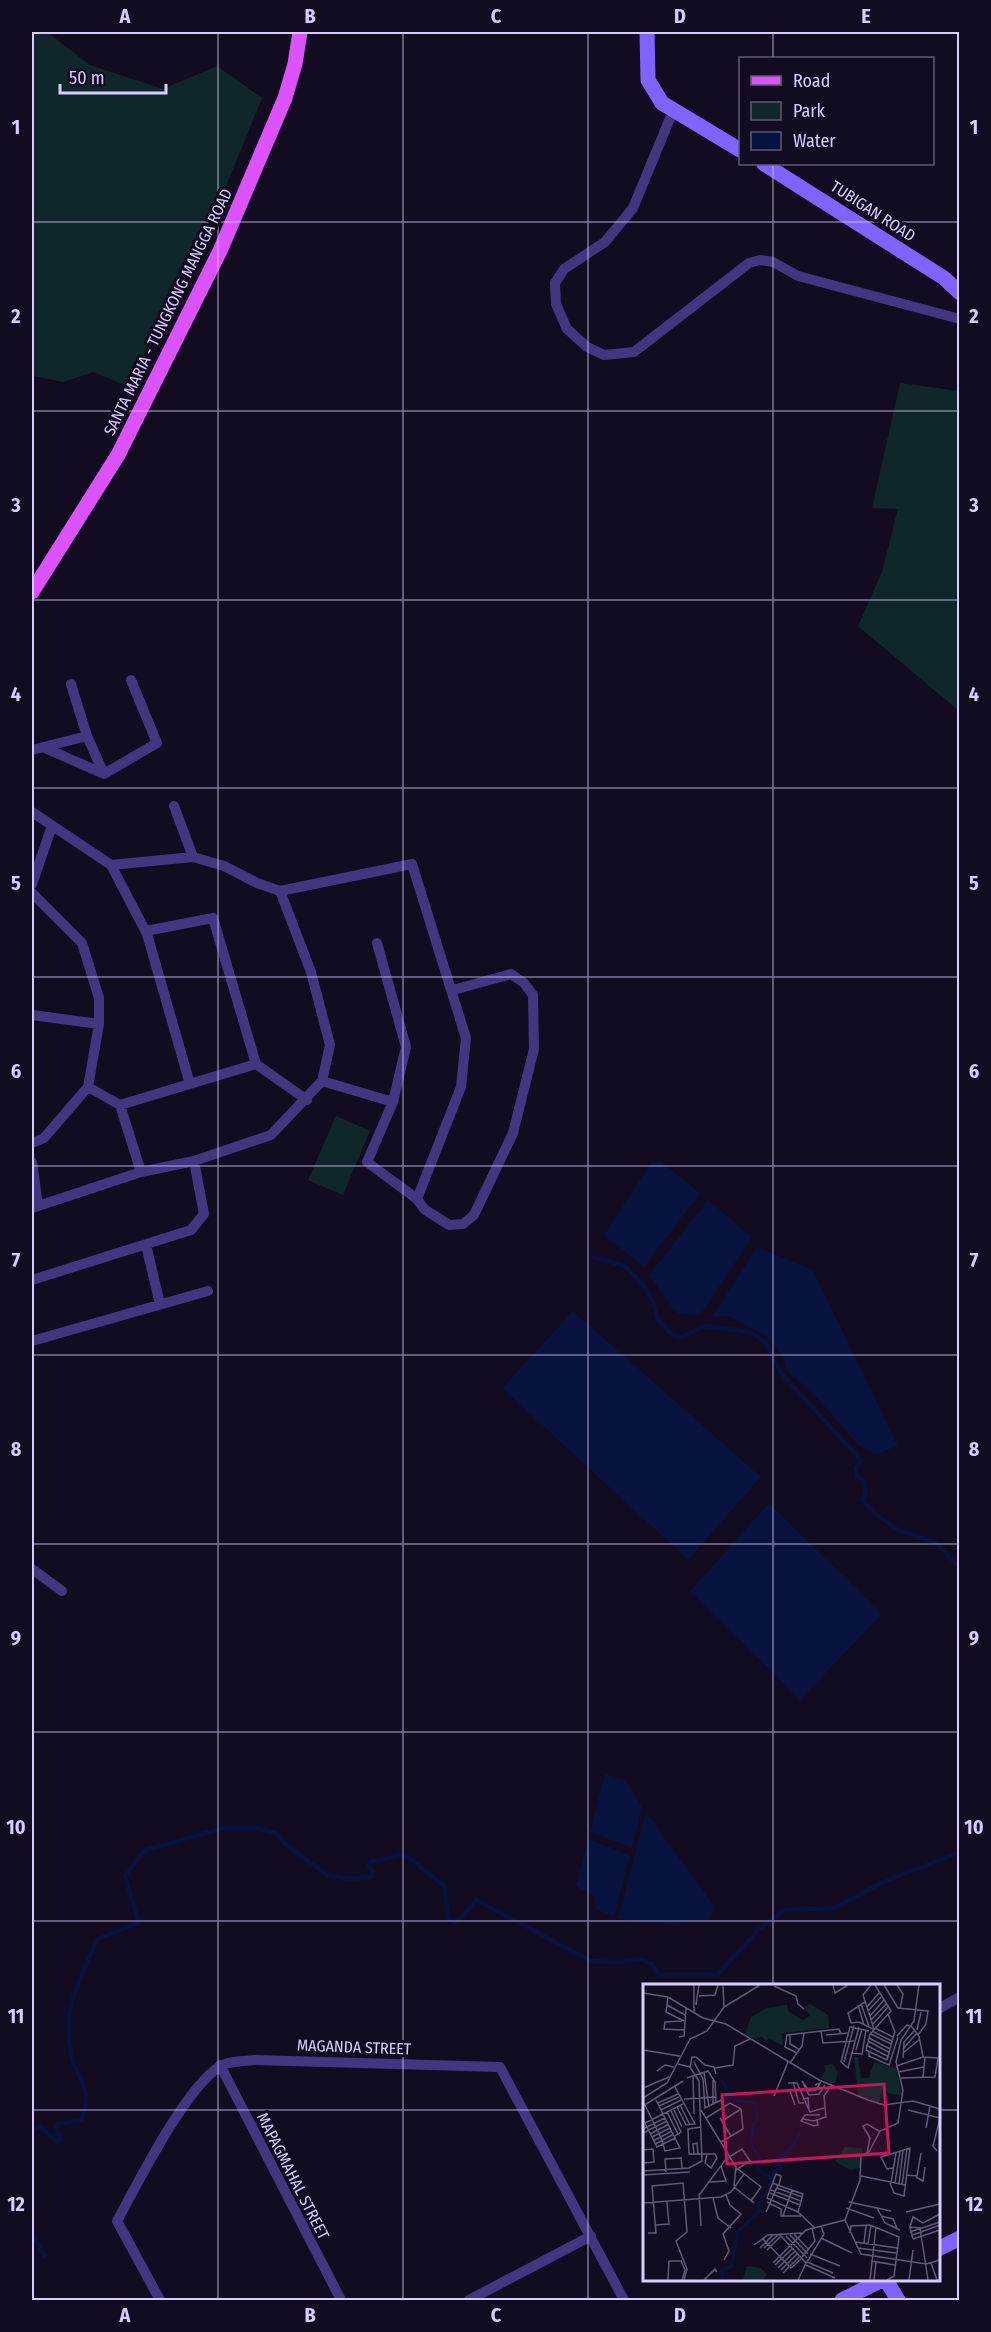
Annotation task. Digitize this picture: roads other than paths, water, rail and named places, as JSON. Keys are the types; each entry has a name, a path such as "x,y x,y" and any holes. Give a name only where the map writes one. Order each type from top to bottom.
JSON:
{"main road":[{"name":"SANTA MARIA - TUNGKONG MANGGA ROAD","path":"32,592 118,454 220,251 285,98 295,64 300,32"}],"street":[{"path":"647,32 648,80 662,103 739,149"},
{"path":"673,111 633,208 605,242 564,269 555,284 556,304 567,329 587,347 604,355 619,356 634,352 749,263 760,260 773,262 798,276 960,319"},
{"name":"TUBIGAN ROAD","path":"766,165 944,278 960,293"},
{"path":"104,774 157,743 131,680"},
{"path":"71,684 87,736 104,774"},
{"path":"32,750 87,736"},
{"path":"45,748 104,774"},
{"path":"174,806 193,857"},
{"path":"32,812 111,865 146,931 190,1084"},
{"path":"32,884 52,826"},
{"path":"111,865 193,857 224,866 257,883 280,891 412,864 453,990 466,1038 461,1087 417,1199"},
{"path":"32,1162 35,1207 141,1172 194,1161 271,1135 307,1100 322,1081 330,1045 311,972 280,891"},
{"path":"32,893 82,943 99,999 99,1024 88,1087 44,1138 32,1143"},
{"path":"146,931 213,918 256,1064 307,1100"},
{"path":"377,943 406,1047 393,1102 367,1162 417,1199 424,1209 448,1225 464,1224 474,1215 513,1133 534,1049 533,995 518,978 511,974 453,990"},
{"path":"32,1015 99,1024"},
{"path":"120,1105 256,1064"},
{"path":"322,1081 393,1102"},
{"path":"88,1087 120,1105 141,1172"},
{"path":"32,1280 191,1230 204,1214 194,1161"},
{"path":"146,1245 160,1304"},
{"path":"32,1341 208,1291"},
{"path":"32,1569 62,1591"},
{"path":"940,2008 960,1997"},
{"name":"MAGANDA STREET","path":"220,2065 255,2060 500,2067 624,2301"},
{"path":"160,2301 117,2221 152,2157 191,2097 220,2065"},
{"name":"MAPAGMAHAL STREET","path":"220,2065 341,2301"},
{"path":"469,2301 591,2236"},
{"path":"940,2248 960,2238"},
{"path":"842,2301 882,2281"},
{"path":"885,2281 898,2301"}],"water":[{"path":"660,1161 700,1193 644,1267 604,1235 651,1163"},
{"path":"708,1200 752,1237 700,1315 679,1314 649,1275"},
{"path":"757,1247 813,1270 898,1446 877,1454 859,1446 820,1401 787,1370 784,1359 765,1335 728,1316 712,1317"},
{"path":"573,1311 761,1477 688,1560 502,1388"},
{"path":"769,1503 882,1614 800,1700 690,1591"},
{"path":"605,1774 625,1780 642,1806 632,1848 590,1832"},
{"path":"646,1812 714,1906 709,1920 675,1925 618,1919"},
{"path":"588,1839 630,1855 614,1917 596,1909 593,1896 576,1886"}],"waterway":[{"path":"593,1257 625,1266 641,1282 652,1299 658,1320 672,1335 681,1337 705,1326 750,1332 765,1342 781,1373 859,1458 860,1462 856,1468 857,1477 864,1481 866,1495 862,1499 875,1514 900,1531 935,1542 960,1568"},
{"path":"32,2132 39,2126 57,2142 61,2140 55,2127 58,2124 81,2120 86,2097 71,2054 69,2041 71,2008 97,1939 139,1923 125,1876 145,1850 224,1828 258,1828 276,1833 284,1843 327,1875 351,1879 372,1877 372,1871 368,1867 371,1862 400,1855 408,1857 445,1887 448,1919 455,1922 476,1900 591,1961 621,1962 640,1959 652,1964 659,1975 717,1975 759,1929 784,1910 835,1908 881,1883 960,1852"},
{"path":"32,2232 44,2256"}]}
